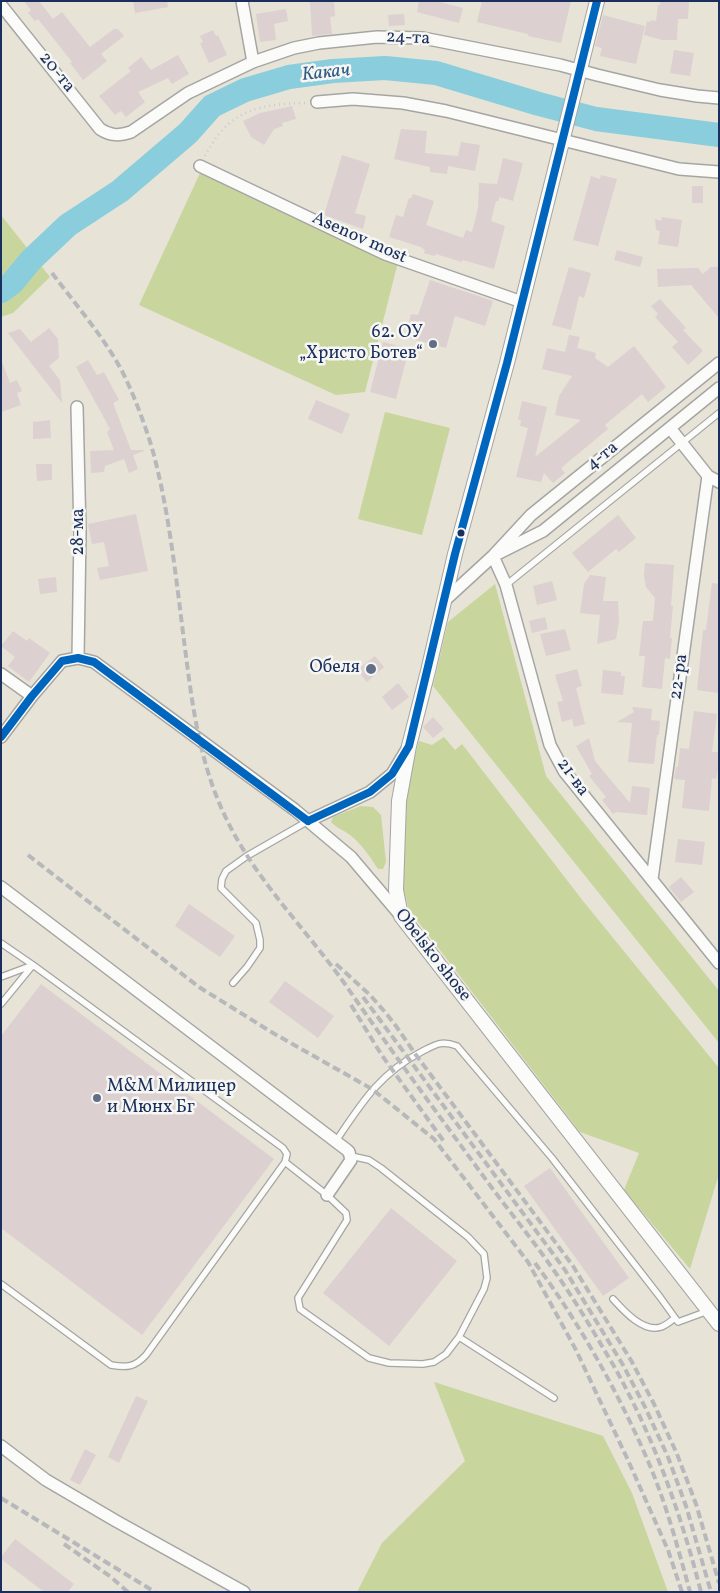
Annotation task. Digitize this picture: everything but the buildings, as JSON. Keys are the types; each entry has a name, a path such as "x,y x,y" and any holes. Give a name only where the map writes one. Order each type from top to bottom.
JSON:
{"street":[{"path":"242,1 253,62"},
{"path":"401,916 396,890 398,801 409,746 455,554 522,302 597,1"},
{"name":"20-та","path":"1,5 100,128 114,136"},
{"name":"24-та","path":"114,136 131,132 188,93 253,62 294,48 319,43 377,38 423,38 579,77 597,76 660,90 719,98"},
{"path":"317,102 353,99 403,103 446,111 679,169 719,172"},
{"name":"Asenov most","path":"200,166 385,254 522,302"},
{"name":"4-та","path":"444,601 493,556 531,516 719,363"},
{"name":"4-та","path":"493,556 543,532 719,388"},
{"name":"28-ма","path":"77,407 80,533 78,658"},
{"path":"670,428 708,476 719,482"},
{"name":"22-ра","path":"652,879 708,476"},
{"name":"21-ва","path":"493,556 506,585 550,745 556,758 564,771 719,964"},
{"path":"1,737 62,661 78,658"},
{"name":"Obelsko shose","path":"78,658 94,662 296,810 351,857 401,916 719,1324"},
{"path":"1,674 32,696"},
{"path":"308,821 370,792 392,774 409,746"},
{"path":"1,887 347,1150 351,1160 327,1195"},
{"path":"1,1446 46,1480 244,1592"}],"lane":[{"path":"506,585 719,413"},
{"path":"232,983 247,967 260,948 260,940 256,923 221,888 222,879 226,871 240,861 308,821"},
{"path":"1,943 282,1148 287,1154 285,1162 146,1355 138,1363 124,1367 111,1365 1,1284"},
{"path":"1,977 33,965"},
{"path":"1,1004 33,965"},
{"path":"336,1141 372,1089 392,1070 439,1043 457,1046 552,1158 678,1322 708,1310"},
{"path":"285,1162 327,1195 346,1213 346,1220 298,1298 300,1308 369,1358 389,1363 423,1364 434,1362 446,1354 459,1337 484,1289 487,1278 484,1254 468,1237 381,1168 369,1160 351,1156"},
{"path":"612,1299 634,1320 650,1327 660,1328 675,1318"},
{"path":"459,1337 554,1398"}],"path":[{"path":"200,166 214,139 232,120 259,108 285,103 317,102"}],"green space":[{"path":"201,171 398,262 365,392 336,395 139,305"},
{"path":"1,215 50,277 13,313 1,317"},
{"path":"385,412 450,428 422,535 358,519"},
{"path":"495,584 546,776 719,991 719,1043 433,686 448,622"},
{"path":"444,737 455,750 462,744 583,901 719,1068 719,1174 690,1269 624,1190 639,1153 580,1132 409,910 402,884 406,787 419,741 432,745"},
{"path":"361,806 373,807 381,815 386,862 383,869 378,869 366,851 348,833 331,822 333,817"},
{"path":"434,1382 603,1436 632,1493 668,1592 357,1592 382,1543 465,1461"}],"waterway":[{"name":"Какач","path":"1,291 12,283 31,260 68,225 120,191 188,133 212,106 245,90 289,77 333,71 385,68 436,73 596,119 719,135"}],"railway":[{"path":"52,273 115,358 131,390 149,438 164,498 199,738 210,778 225,816 251,862 266,883 332,966 437,1113 547,1261 586,1320 615,1368 654,1449 685,1534 701,1592"},
{"path":"28,855 199,987 273,1033 372,1089 434,1139 528,1262 576,1350 627,1458 668,1550 682,1592"},
{"path":"336,964 370,995 396,1026 573,1266 632,1362 654,1404 677,1454 696,1504 719,1583"},
{"path":"363,997 565,1270 623,1365 668,1457 686,1506 711,1592"},
{"path":"351,1005 381,1054 445,1143"},
{"path":"535,1263 567,1309 597,1359 637,1436 660,1493 690,1592"},
{"path":"1,1498 155,1592"},
{"path":"64,1544 111,1577 128,1592"}],"transit line":[{"path":"308,821 370,792 392,774 409,746 455,554 507,363 597,1"},
{"path":"1,737 62,661 78,658 94,662 308,821"}],"place":[{"name":"62. ОУ „Христо Ботев“","path":"433,344"},
{"name":"Обеля","path":"371,669"},
{"name":"М&M Mилицер и Мюнх Бг","path":"97,1098"}]}
